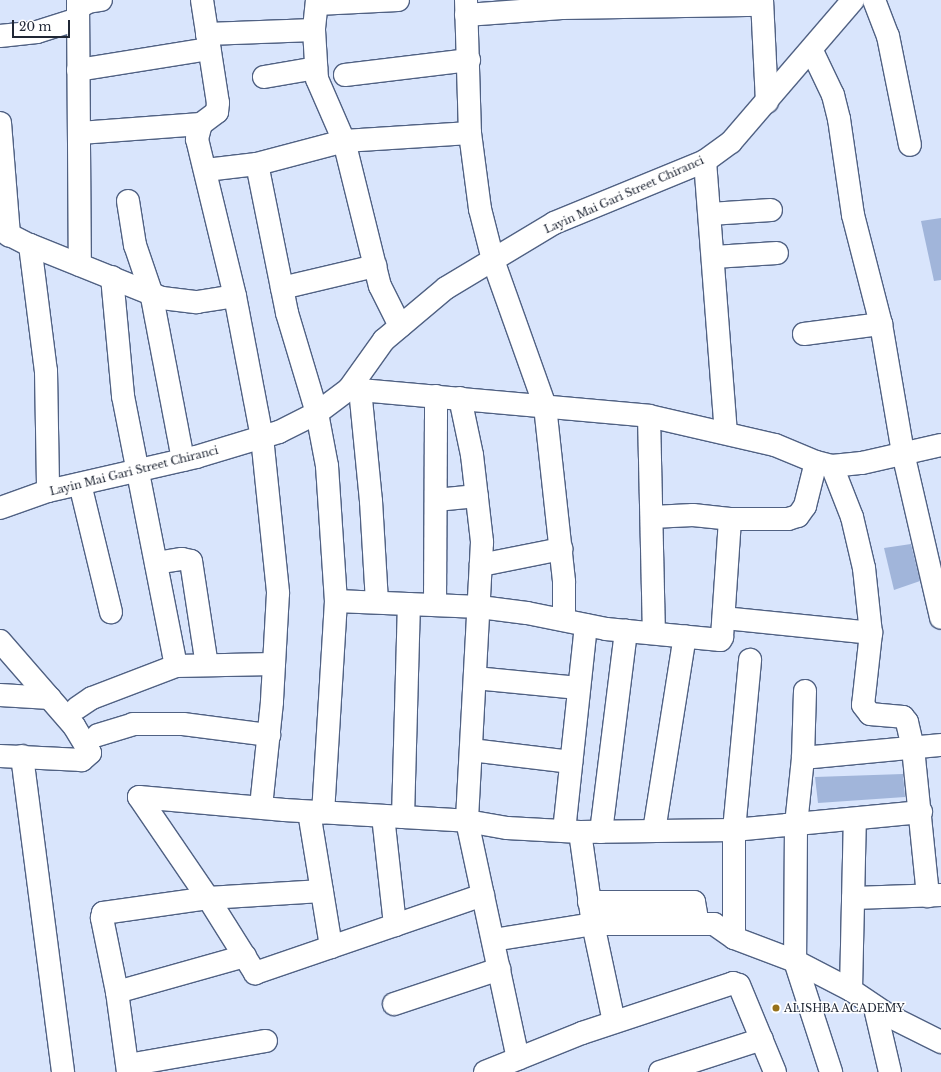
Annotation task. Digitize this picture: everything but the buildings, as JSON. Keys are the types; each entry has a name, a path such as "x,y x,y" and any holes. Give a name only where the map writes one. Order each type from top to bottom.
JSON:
{"street":[{"path":"0,36 37,32 88,2 101,0"},
{"path":"80,133 201,124 218,112 202,0"},
{"path":"398,0 317,2 314,30 317,79 344,141 380,286 400,326"},
{"name":"Layin Mai Gari Street Chiranci","path":"0,508 48,491 183,460 279,432 317,413 354,389 384,340 446,288 554,223 705,161 731,142 812,51 853,0"},
{"path":"874,0 888,36 910,145"},
{"path":"564,620 564,582 545,406 493,260 480,208 470,133 469,60 466,8 562,8 762,2 767,102"},
{"path":"78,9 80,265"},
{"path":"78,70 208,41 314,30"},
{"path":"812,51 833,95 853,215 881,324 903,453 941,618"},
{"path":"345,75 469,60"},
{"path":"264,77 316,68"},
{"path":"0,123 5,233 30,245 170,300 197,302 235,296"},
{"path":"201,124 197,139 206,170 235,296 262,437 278,593 269,735 261,807"},
{"path":"206,170 257,164 344,141 470,133"},
{"path":"705,161 714,257 726,432"},
{"path":"257,164 282,288 296,347 317,413 327,466 336,601 316,812 322,891 331,947"},
{"path":"128,201 136,245 151,292 183,460"},
{"path":"710,214 771,210"},
{"path":"30,245 46,371 48,491"},
{"path":"714,257 777,253"},
{"path":"282,288 375,266"},
{"path":"112,277 123,396 176,666"},
{"path":"804,334 881,324"},
{"path":"377,602 371,500 354,389 650,416 726,432 775,445 824,464 862,463 941,445"},
{"path":"435,605 436,396"},
{"path":"460,398 477,496 481,564 480,607 467,821 518,1059"},
{"path":"650,416 654,633"},
{"path":"652,517 694,515 730,519 788,519 798,516 806,506 824,464"},
{"path":"824,464 848,504 861,549 871,633 863,705 870,714 903,717 907,722 913,748 921,812 935,895 853,898"},
{"path":"80,484 111,612"},
{"path":"436,500 477,496"},
{"path":"336,601 480,607 626,631 720,640 724,618 730,519"},
{"path":"481,564 561,549"},
{"path":"156,563 182,559 191,561 207,665"},
{"path":"395,925 393,817 409,604"},
{"path":"724,618 871,633"},
{"path":"586,625 571,762 582,832 593,924 614,1022"},
{"path":"582,832 626,631"},
{"path":"654,831 685,636"},
{"path":"0,641 74,726 90,753 82,760 0,756"},
{"path":"734,938 734,830 750,660"},
{"path":"77,708 92,698 176,666 274,664"},
{"path":"475,678 579,688"},
{"path":"805,692 802,758 796,825 795,961 832,1072"},
{"path":"0,695 50,698"},
{"path":"98,735 133,724 183,724 269,735"},
{"path":"802,758 941,744"},
{"path":"471,750 571,762"},
{"path":"22,756 63,1072"},
{"path":"483,895 255,973 208,898 139,798 316,812 467,821 508,828 582,832 734,830 921,812"},
{"path":"851,990 855,819"},
{"path":"266,1041 128,1068 117,992 102,918 103,913 208,898 322,891"},
{"path":"590,902 694,902 698,924"},
{"path":"493,940 593,924 698,924 720,926 734,938 795,961 851,990 875,1008 941,1042"},
{"path":"117,992 245,956"},
{"path":"394,1004 499,969"},
{"path":"485,1072 614,1022 733,983 739,985 776,1072"},
{"path":"875,1008 890,1072"},
{"path":"660,1072 762,1039"}],"place":[{"name":"ALISHBA ACADEMY","path":"776,1008"}]}
